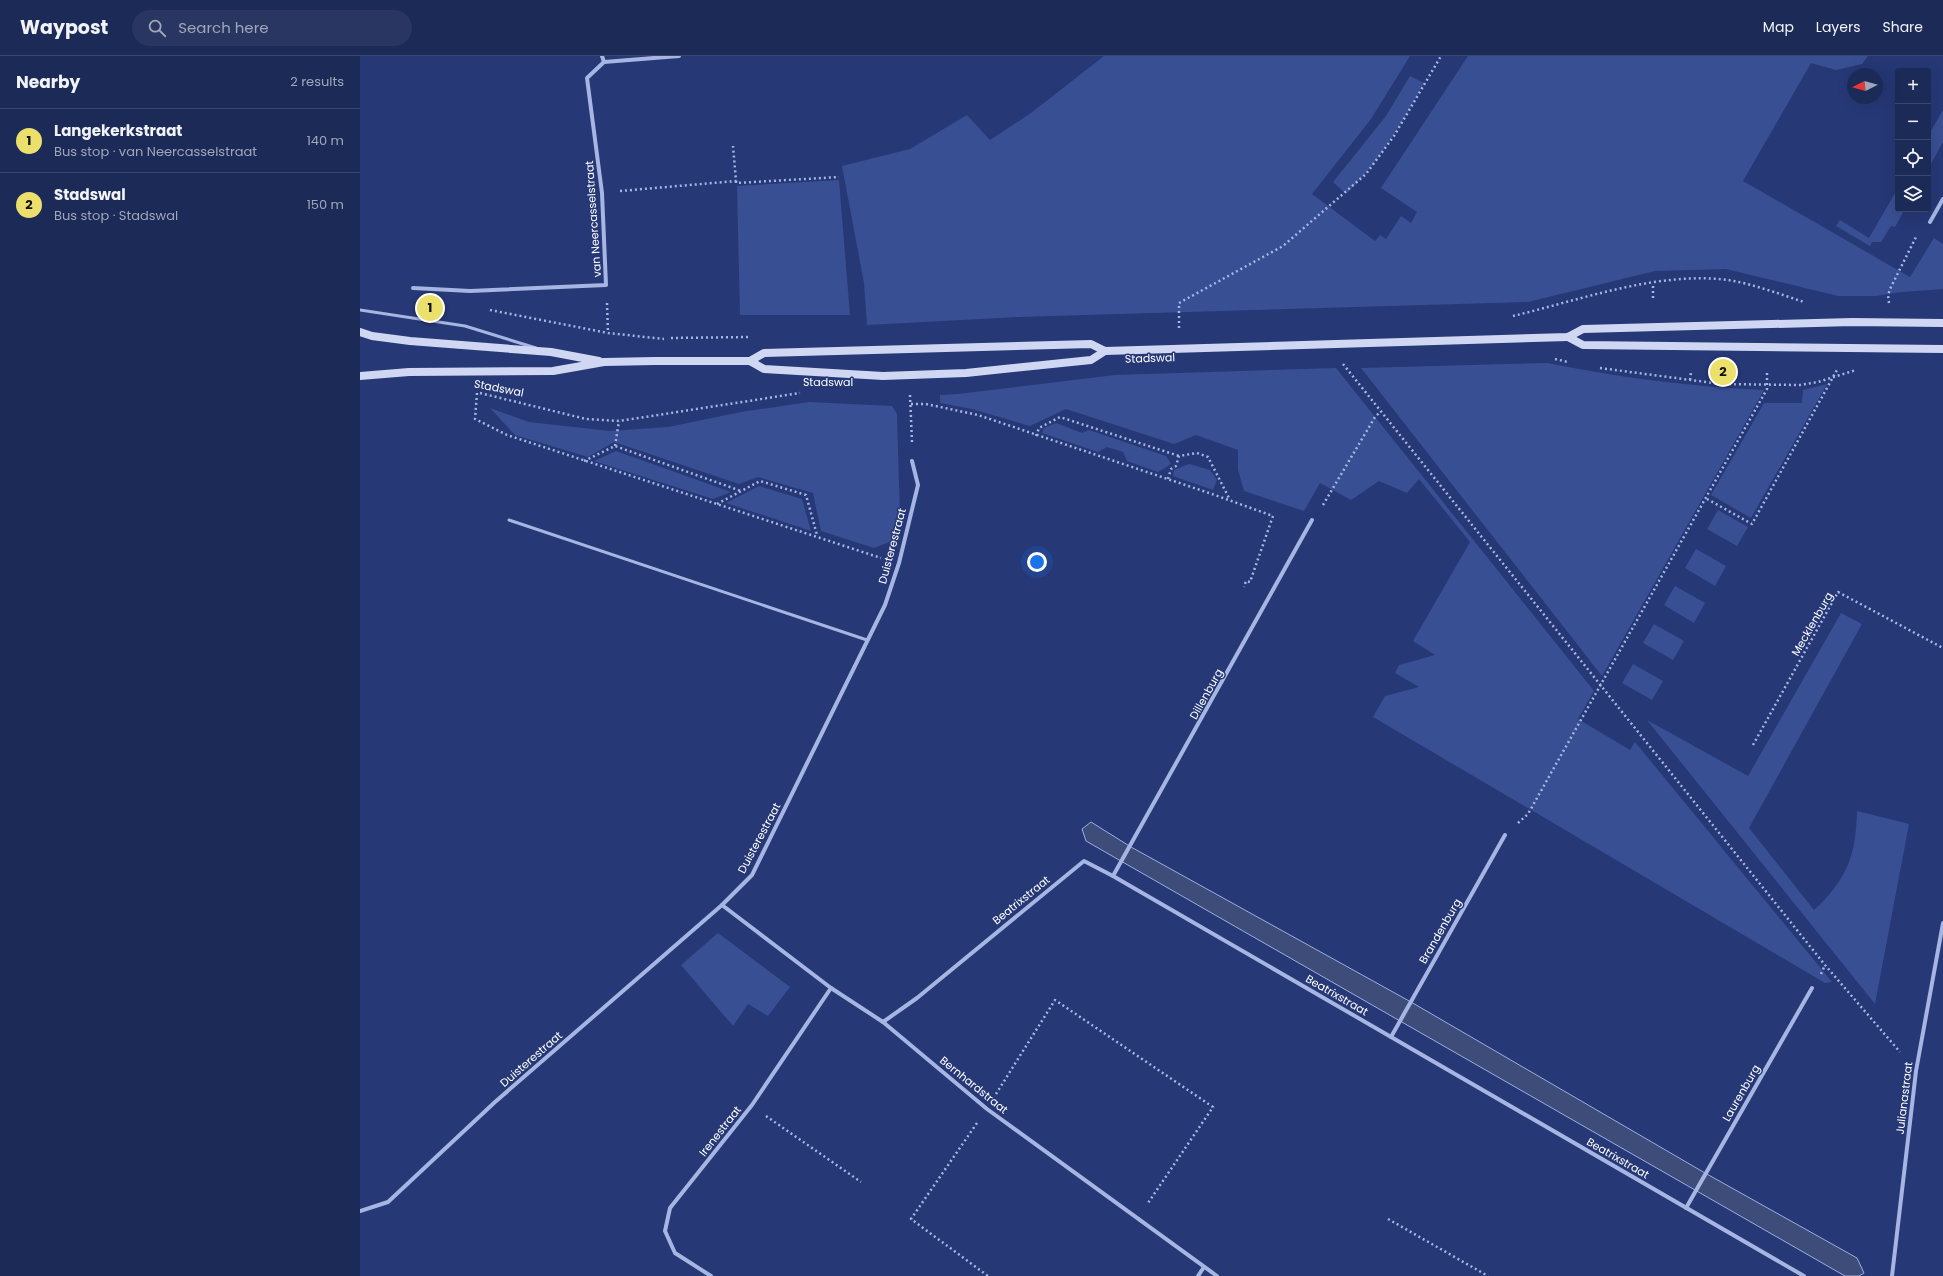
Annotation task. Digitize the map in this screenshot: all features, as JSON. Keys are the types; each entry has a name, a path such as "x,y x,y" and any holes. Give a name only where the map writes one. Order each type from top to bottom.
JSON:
{"main road":[{"name":"Stadswal","path":"750,362 764,353 1091,344 1105,351 1568,337 1583,329 1844,322 1943,323"},
{"name":"Stadswal","path":"360,332 372,336 410,341 551,352 604,362"},
{"name":"Stadswal","path":"1568,337 1583,345 1943,349"},
{"name":"Stadswal","path":"360,376 409,372 553,371 604,362 750,362 764,369 883,376 966,373 1084,361 1092,360 1105,351"}],"street":[{"path":"602,56 604,62 679,56"},
{"name":"van Neercasselstraat","path":"412,288 470,291 606,284 602,193 587,78 604,62"},
{"path":"1930,222 1943,199"},
{"name":"Duisterestraat","path":"360,1211 388,1202 495,1102 722,905 752,876 885,605 899,564 918,485 912,461"},
{"name":"Dillenburg","path":"1114,876 1312,520"},
{"name":"Brandenburg","path":"1391,1037 1506,835"},
{"name":"Beatrixstraat","path":"883,1022 917,998 1084,861 1114,876 1804,1276"},
{"name":"Bernhardstraat","path":"722,905 831,988 883,1022 987,1109 1217,1276"},
{"name":"Julianastraat","path":"1892,1276 1916,1071 1943,923"},
{"name":"Irenestraat","path":"711,1276 675,1253 665,1231 670,1208 752,1105 831,988"},
{"name":"Laurenburg","path":"1686,1208 1812,988"},
{"path":"1198,1276 1204,1267"}],"lane":[{"name":"Stadswal","path":"360,310 465,326 551,352"},
{"path":"509,520 867,640"}],"path":[{"path":"1179,328 1179,303 1283,246 1366,174 1394,136 1441,56"},
{"path":"733,146 736,181"},
{"path":"602,193 736,181 736,183 839,177"},
{"path":"1890,301 1888,295 1900,265 1917,234 1930,222"},
{"path":"1505,318 1647,282 1730,280 1808,303"},
{"path":"606,284 608,333"},
{"path":"1652,286 1653,300"},
{"path":"1882,306 1896,304"},
{"path":"488,310 608,333 665,339"},
{"path":"1171,328 1187,327"},
{"path":"1551,358 1572,363"},
{"path":"1350,364 1342,364 1826,966 1916,1071"},
{"path":"1593,366 1721,384 1767,385 1808,385 1862,368"},
{"path":"1707,499 1752,524 1838,370"},
{"path":"1690,380 1691,372"},
{"path":"1506,835 1528,814 1707,499 1767,389 1767,373"},
{"name":"Stadswal","path":"470,393 477,393 586,419 619,421 804,392"},
{"path":"912,461 910,392 915,392"},
{"path":"477,393 475,419 507,435 899,564"},
{"path":"911,404 926,404 978,415 1036,436 1230,500 1252,510 1272,516 1250,582 1246,581 1244,587"},
{"path":"1312,520 1330,495 1374,417 1380,412"},
{"path":"1036,436 1039,428 1060,417 1179,456 1196,453 1208,457 1230,500"},
{"path":"615,446 619,421"},
{"path":"584,461 615,446 741,491"},
{"path":"1168,479 1171,469 1176,466 1179,456"},
{"path":"717,504 760,481 806,495 817,536"},
{"name":"Mecklenburg","path":"1753,745 1838,592 1943,648"},
{"path":"988,1276 911,1219 987,1109 1055,1000 1213,1106 1137,1218"},
{"path":"752,1105 861,1182"},
{"path":"1388,1220 1488,1276"}],"shaded area":[{"path":"1104,56 1410,56 1371,119 1312,194 1375,241 1380,235 1386,239 1401,216 1411,223 1417,212 1381,188 1468,56 1868,56 1862,64 1836,70 1811,63 1743,181 1910,277 1934,238 1943,244 1943,289 1901,292 1876,296 1838,296 1726,269 1655,271 1528,302 1018,317 867,325 864,283 842,166 910,149 967,115 990,140 1031,113"},
{"path":"1410,76 1424,83 1390,141 1369,169 1346,194 1333,182 1386,116"},
{"path":"1943,110 1943,142 1931,164 1931,140 1931,131"},
{"path":"839,180 850,315 740,315 737,186"},
{"path":"1895,193 1895,212 1903,212 1895,227 1891,226 1881,242 1872,242 1870,246 1836,226 1840,220 1869,238"},
{"path":"1547,363 1655,381 1737,389 1764,390 1602,676 1361,368"},
{"path":"1336,368 1594,691 1578,719 1630,750 1635,742 1832,982 1825,983 1373,717 1385,696 1419,687 1395,673 1399,665 1435,655 1413,641 1470,542 1419,479 1407,493 1379,481 1351,500 1320,483 1304,511 1244,491 1238,470 1238,450 1196,435 1174,444 1066,409 1030,426 972,409 940,403 940,395 1115,375"},
{"path":"1827,384 1751,518 1711,495 1764,403 1802,403 1803,390"},
{"path":"809,402 892,406 897,414 900,517 892,541 874,548 821,531 813,493 758,477 739,484 614,442 588,457 515,435 490,408 529,422 610,431 668,427 741,412"},
{"path":"1056,423 1082,433 1089,430 1166,456 1171,464 1158,472 1127,461 1123,452 1107,447 1098,452 1042,433 1044,428"},
{"path":"616,451 731,492 713,499 594,461"},
{"path":"1189,464 1210,470 1217,480 1213,490 1173,476 1174,470"},
{"path":"759,486 802,499 811,531 726,503"},
{"path":"1718,510 1748,527 1737,546 1707,529"},
{"path":"1696,549 1726,566 1715,586 1685,568"},
{"path":"1675,586 1705,603 1694,623 1664,605"},
{"path":"1841,613 1862,624 1749,828 1814,910 1834,888 1848,866 1852,854 1857,811 1909,824 1875,1004 1647,720 1748,776"},
{"path":"1654,624 1684,641 1673,660 1643,643"},
{"path":"1633,664 1663,681 1652,700 1622,683"},
{"path":"1091,822 1131,847 1411,1002 1705,1173 1857,1258 1864,1273 1859,1276 1845,1276 1086,841 1082,829"},
{"path":"718,933 790,987 768,1016 748,1004 733,1026 681,965"}],"place":[{"name":"Langekerkstraat","path":"430,308"},
{"name":"Stadswal","path":"1723,372"}]}
